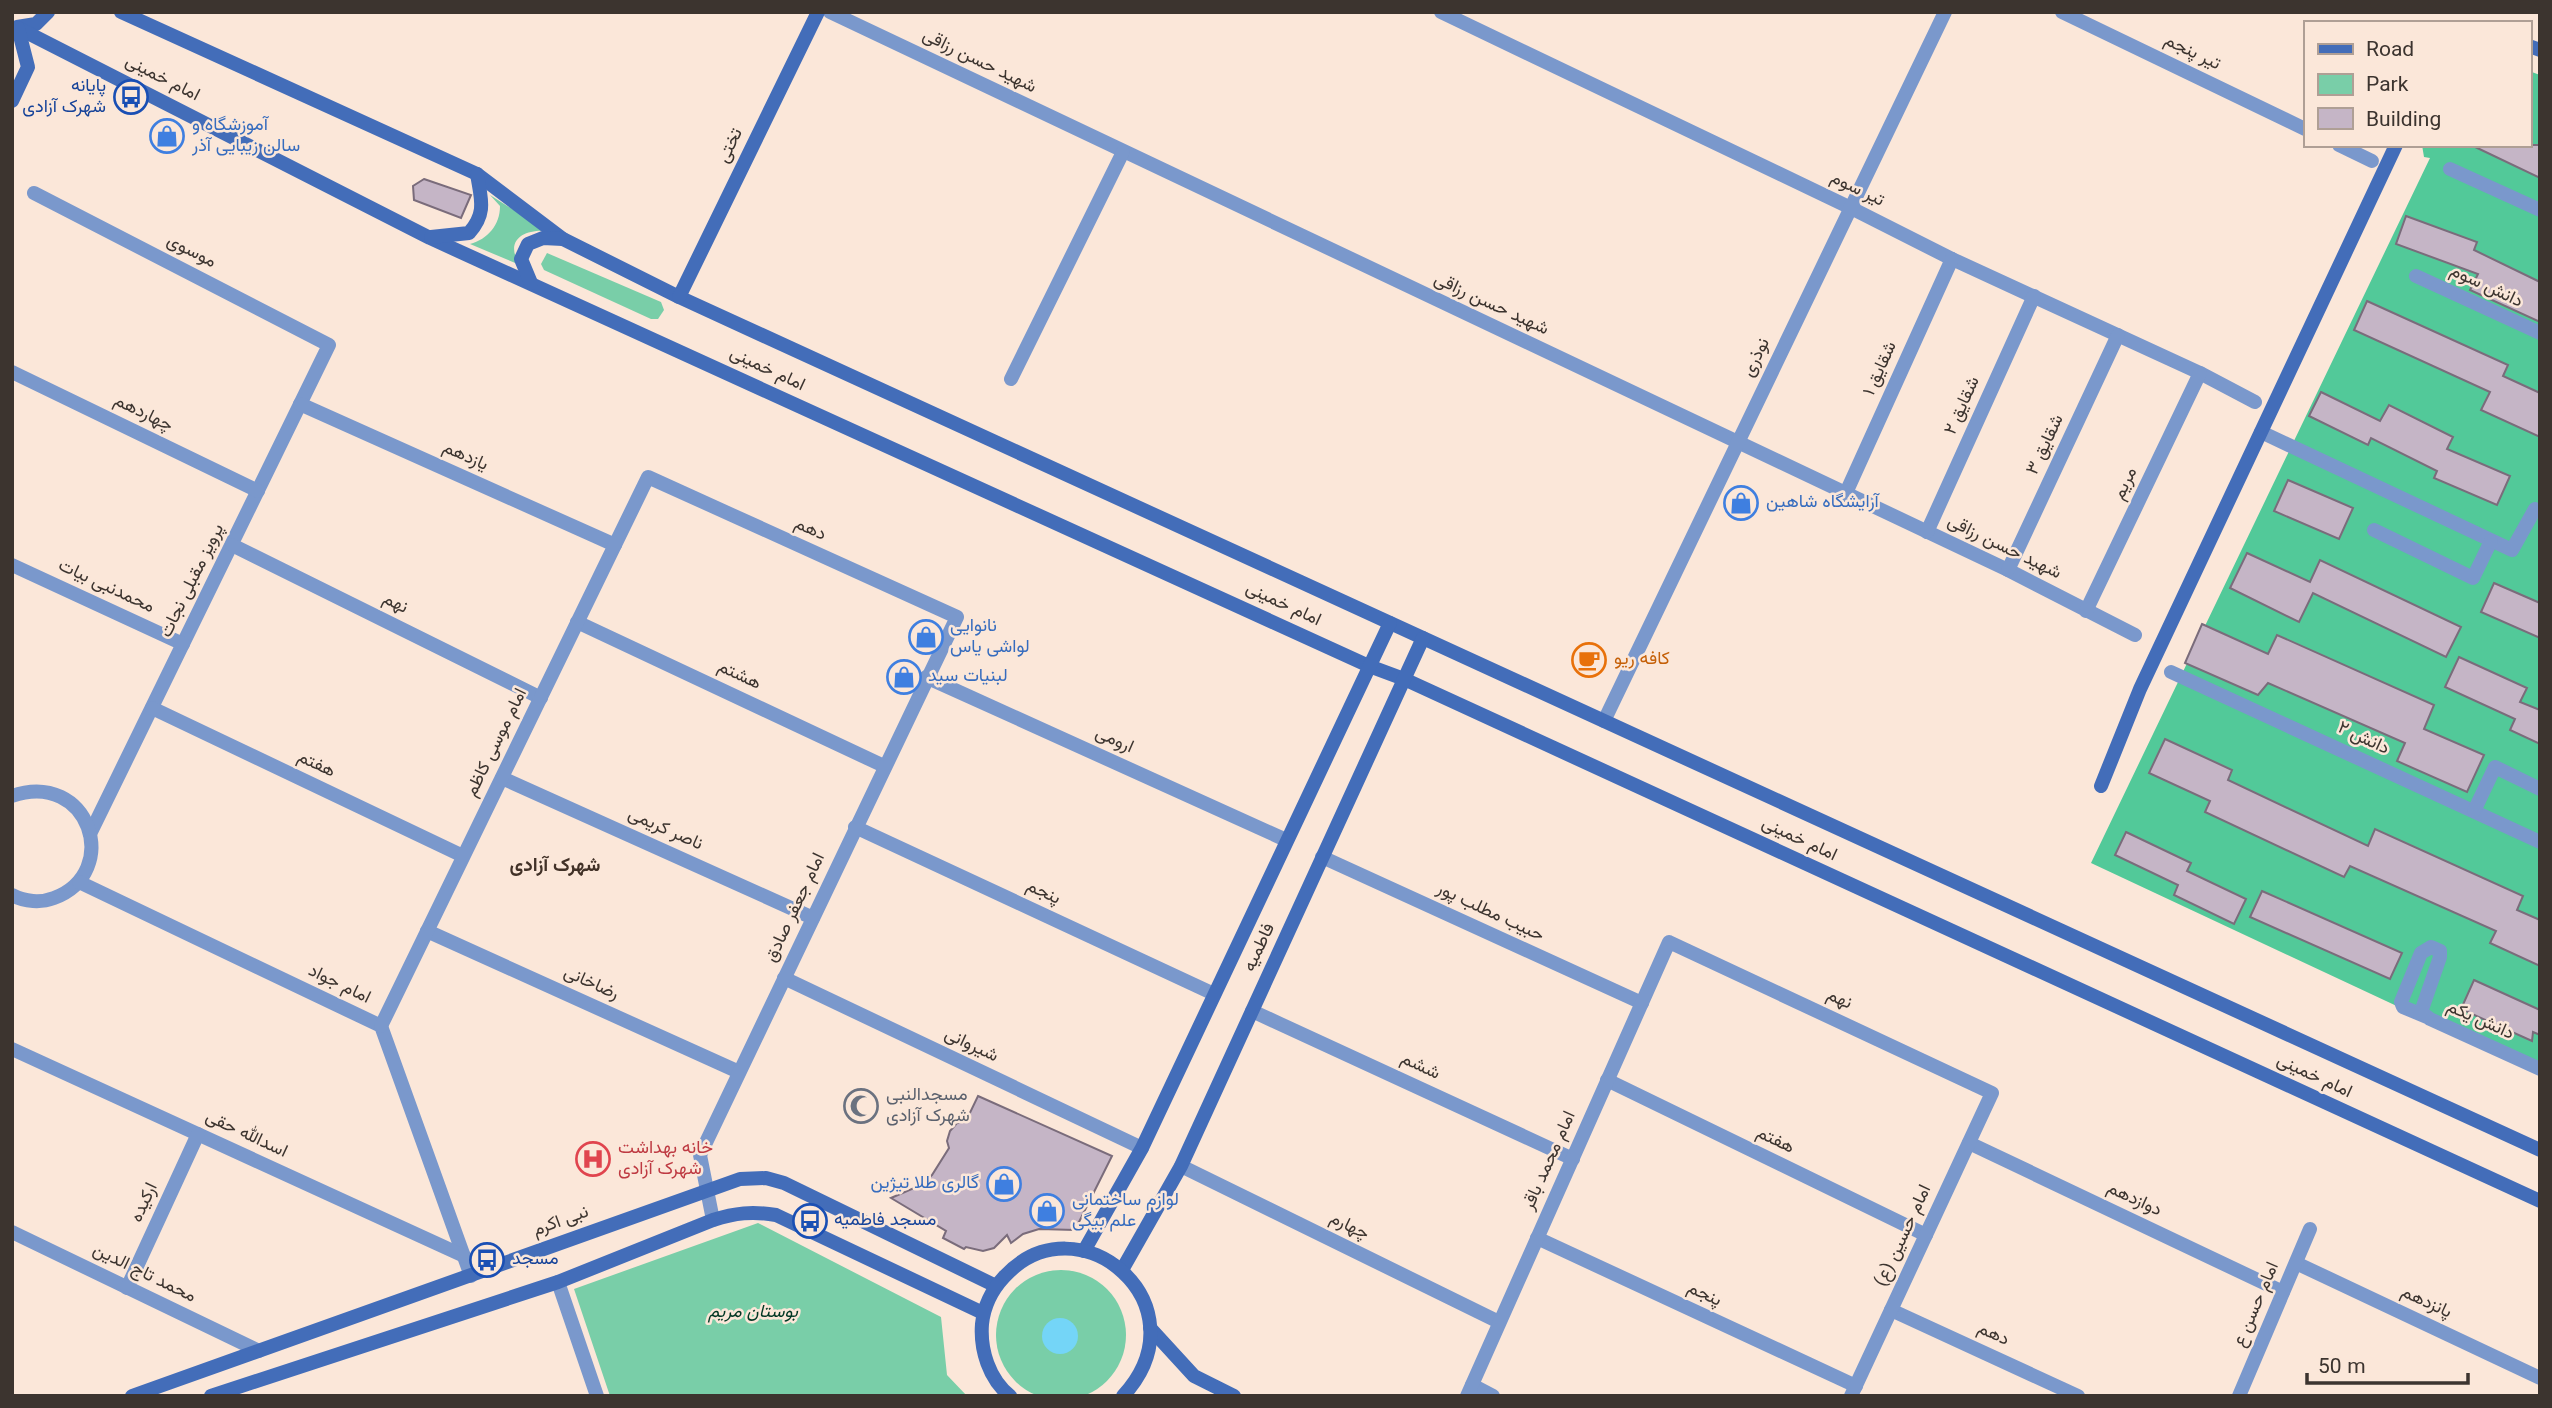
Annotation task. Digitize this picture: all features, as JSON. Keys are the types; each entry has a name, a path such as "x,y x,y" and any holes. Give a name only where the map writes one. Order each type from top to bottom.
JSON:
{"street":[{"path":"12,101 28,67 15,27 36,24 48,12"},
{"name":"امام خمینی","path":"121,12 477,174 563,239 679,297 2540,1150"},
{"name":"تختی","path":"679,297 818,12"},
{"name":"شهید حسن رزاقی","path":"830,12 2008,570 2135,635"},
{"name":"تیر سوم","path":"1441,12 1952,259 2200,373 2255,402"},
{"name":"نوذری","path":"1604,721 1945,12"},
{"name":"تیر پنجم","path":"2062,12 2304,129"},
{"name":"امام خمینی","path":"15,27 430,238 1369,666 1404,679 2540,1201"},
{"path":"2343,147 2372,161"},
{"path":"2101,786 2140,689 2395,147"},
{"path":"1011,379 1123,152"},
{"path":"2450,169 2540,210"},
{"path":"430,238 469,233 480,221 482,204 477,174"},
{"name":"موسوی","path":"34,193 329,345"},
{"path":"531,283 521,259 527,244 543,238 563,239"},
{"name":"شقایق ۱","path":"1845,495 1952,259"},
{"name":"دانش سوم","path":"2416,276 2540,333"},
{"name":"شقایق ۲","path":"1927,532 2034,296"},
{"name":"شقایق ۳","path":"2008,570 2118,335"},
{"name":"پرویز مقبلی نجات","path":"90,834 329,345"},
{"name":"چهاردهم","path":"12,372 258,491"},
{"name":"مریم","path":"2086,611 2200,373"},
{"name":"یازدهم","path":"300,404 615,545"},
{"path":"2261,432 2512,550 2535,509"},
{"name":"امام موسی کاظم","path":"381,1026 648,477"},
{"name":"دهم","path":"648,477 957,617"},
{"path":"2374,530 2473,578 2491,541"},
{"name":"نهم","path":"232,545 541,698"},
{"name":"محمدنبی بیات","path":"12,565 183,644"},
{"name":"امام جعفر صادق","path":"713,1220 700,1156 884,765 957,617"},
{"name":"هشتم","path":"577,622 884,765"},
{"name":"فاطمیه","path":"1084,1251 1142,1148 1390,623"},
{"name":"فاطمیه","path":"1122,1270 1181,1166 1423,638"},
{"name":"دانش ۲","path":"2171,671 2540,842"},
{"name":"ارومی","path":"926,677 1286,840"},
{"name":"هفتم","path":"152,708 463,856"},
{"path":"2474,811 2494,767 2540,789"},
{"name":"ناصر کریمی","path":"502,778 813,918"},
{"path":"12,895 35,901 66,893 79,882 88,867 92,851 84,818 74,805 61,796 45,791 13,795"},
{"name":"پنجم","path":"855,827 1214,994"},
{"name":"حبیب مطلب پور","path":"1322,858 1642,1003"},
{"name":"امام جواد","path":"79,882 381,1026 471,1276"},
{"name":"رضاخانی","path":"427,931 739,1072"},
{"name":"نهم","path":"1669,942 1992,1093"},
{"name":"امام محمد باقر","path":"1470,1390 1669,942"},
{"name":"دانش یکم","path":"2427,1017 2421,1012 2440,957 2440,951 2431,947 2421,953 2401,1002 2403,1007 2540,1069"},
{"name":"شیروانی","path":"784,978 1142,1148"},
{"name":"ششم","path":"1252,1011 1573,1159"},
{"name":"اسدالله حقی","path":"12,1049 464,1256"},
{"name":"هفتم","path":"1607,1080 1926,1236"},
{"name":"امام حسین (ع)","path":"1853,1391 1992,1093"},
{"name":"ارکیده","path":"127,1288 198,1134"},
{"name":"دوازدهم","path":"1969,1143 2283,1292"},
{"name":"چهارم","path":"1181,1166 1499,1322"},
{"name":"نبی اکرم","path":"132,1396 740,1179 766,1178 784,1183 996,1286"},
{"path":"211,1396 558,1282 713,1220 738,1213 776,1215 984,1313"},
{"name":"امام حسن ع","path":"2239,1396 2310,1229"},
{"name":"محمد تاج الدین","path":"12,1232 259,1351"},
{"name":"پنجم","path":"1537,1238 1853,1391"},
{"path":"1010,1396 993,1376 984,1356 981,1335 984,1313 996,1286 1013,1267 1034,1255 1059,1249 1084,1251 1104,1258 1122,1270 1137,1287 1146,1306 1150,1347 1144,1366 1123,1396"},
{"name":"پانزدهم","path":"2295,1263 2540,1378"},
{"path":"558,1282 597,1396"},
{"name":"دهم","path":"1891,1310 2078,1396"},
{"path":"1150,1328 1194,1376 1234,1396"},
{"path":"1470,1390 1493,1396"}],"green space":[{"path":"2531,72 2540,75 2540,1073 2091,863 2430,158 2424,157 2422,147 2531,147"},
{"path":"490,195 547,231 530,232 518,238 514,249 520,265 470,244 487,235 498,219 500,206"},
{"path":"547,253 661,302 664,310 658,319 651,319 544,270 541,264"},
{"name":"بوستان مریم","path":"758,1223 941,1317 947,1375 967,1396 610,1396 574,1289"},
{"path":"1061,1270 1086,1275 1107,1289 1121,1310 1126,1335 1121,1360 1107,1381 1086,1395 1061,1400 1036,1395 1015,1381 1001,1360 996,1335 1001,1310 1015,1289 1036,1275"}],"water":[{"path":"1060,1318 1073,1323 1078,1336 1073,1349 1060,1354 1047,1349 1042,1336 1047,1323"}],"building":[{"path":"2540,145 2540,178 2475,147"},
{"path":"424,179 471,195 461,218 414,200 413,186"},
{"path":"2406,216 2477,242 2474,250 2540,282 2540,322 2470,290 2478,274 2396,244"},
{"path":"2367,301 2508,365 2503,376 2540,393 2540,437 2481,410 2490,392 2354,330"},
{"path":"2321,392 2380,421 2389,405 2453,437 2447,449 2510,476 2497,505 2434,478 2437,471 2371,438 2368,445 2309,416"},
{"path":"2288,480 2353,508 2339,539 2274,511"},
{"path":"2247,553 2310,582 2320,560 2461,627 2446,657 2313,593 2299,622 2230,588"},
{"path":"2494,583 2540,603 2540,638 2481,612"},
{"path":"2202,624 2268,654 2277,635 2434,705 2424,729 2484,755 2467,792 2397,761 2405,743 2268,683 2258,695 2185,663"},
{"path":"2459,657 2527,688 2520,702 2540,710 2540,744 2510,730 2515,719 2445,687"},
{"path":"2165,739 2232,770 2228,780 2368,846 2375,829 2523,896 2517,910 2540,920 2540,966 2490,943 2496,931 2350,866 2344,877 2205,812 2210,801 2149,773"},
{"path":"2126,832 2191,863 2187,871 2246,899 2234,924 2174,895 2178,885 2115,855"},
{"path":"2262,891 2402,953 2390,979 2250,917"},
{"path":"2474,980 2540,1010 2540,1035 2533,1032 2532,1041 2461,1009"},
{"path":"978,1096 1112,1156 1075,1230 1039,1229 1023,1234 1011,1243 1007,1235 994,1248 983,1251 966,1247 964,1249 943,1238 946,1231 891,1198 919,1186 932,1175 949,1148 947,1141 950,1131 957,1123 967,1119"}],"place":[{"name":"پایانه شهرک آزادی","path":"131,97"},
{"name":"آموزشگاه و سالن زیبایی آذر","path":"167,136"},
{"name":"آرایشگاه شاهین","path":"1741,503"},
{"name":"نانوایی لواشی یاس","path":"926,637"},
{"name":"کافه ریو","path":"1589,660"},
{"name":"لبنیات سید","path":"904,677"},
{"name":"مسجدالنبی شهرک آزادی","path":"861,1106"},
{"name":"خانه بهداشت شهرک آزادی","path":"593,1159"},
{"name":"گالری طلا تیژین","path":"1004,1184"},
{"name":"لوازم ساختمانی علم بیگی","path":"1047,1211"},
{"name":"مسجد فاطمیه","path":"810,1221"},
{"name":"مسجد","path":"487,1260"}],"district":[{"name":"شهرک آزادی","path":"555,866"}]}
